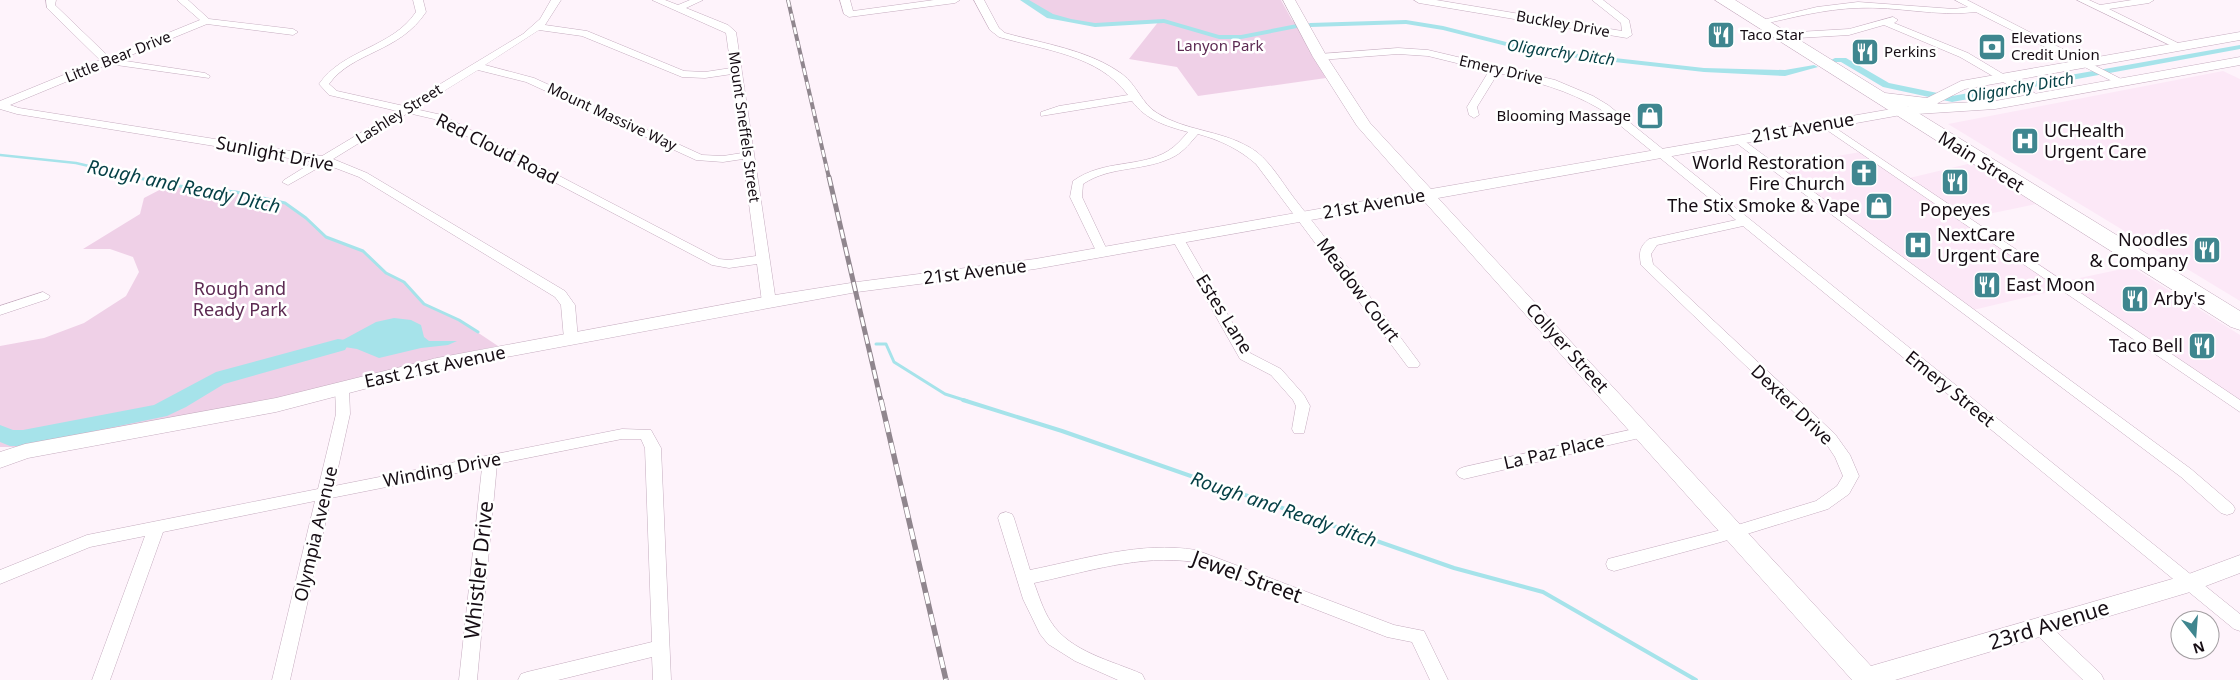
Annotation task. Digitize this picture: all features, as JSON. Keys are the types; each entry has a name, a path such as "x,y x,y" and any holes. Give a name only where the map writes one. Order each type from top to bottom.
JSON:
{"highway":[{"name":"Main Street","path":"1724,0 2240,322"},
{"path":"1879,97 1936,101 1928,128"}],"street":[{"path":"51,0 50,6 86,43 107,61 205,76"},
{"path":"182,0 206,21 293,32"},
{"name":"Red Cloud Road","path":"418,0 421,12 412,25 401,34 334,72 324,84 327,89 333,93 438,118 716,262 729,264 762,259"},
{"name":"Lashley Street","path":"288,182 476,66 551,13 556,0"},
{"name":"Mount Sneffels Street","path":"657,0 726,27 730,32 769,302"},
{"path":"679,8 698,0"},
{"path":"845,0 849,14 955,0"},
{"path":"979,0 995,30 1002,36 1095,61 1122,78 1143,108 1154,116 1173,125 1217,136 1247,150 1260,162 1303,217"},
{"name":"Collyer Street","path":"1289,0 1320,57 1364,126 1424,195 1734,531 1863,679"},
{"name":"Buckley Drive","path":"1419,0 1627,35 1626,22 1597,0"},
{"path":"1849,0 1858,5"},
{"path":"1960,0 2116,79"},
{"path":"2082,0 2181,46"},
{"path":"2099,8 2148,0"},
{"path":"1500,13 1502,2"},
{"path":"1759,22 1817,10 1858,5 1954,12 1978,9"},
{"path":"1781,36 1849,32 1886,23 1897,18 1894,9"},
{"name":"Little Bear Drive","path":"0,105 206,21"},
{"path":"1886,23 1964,54 2032,94"},
{"path":"537,24 584,33 682,74 705,75 736,70"},
{"name":"21st Avenue","path":"846,288 1035,264 1901,111 1936,101 1961,85 2008,81 2240,36"},
{"name":"Emery Drive","path":"1320,57 1398,51 1418,52 1496,68 1551,82 1589,98 1604,107 1661,153"},
{"name":"21st Avenue","path":"1936,101 1995,105 2032,94 2116,79 2240,61"},
{"name":"Mount Massive Way","path":"476,66 530,80 700,158 723,159 748,155"},
{"path":"1474,115 1472,107 1496,68"},
{"name":"Lashley Street","path":"448,74 460,76"},
{"path":"1045,114 1059,109 1135,97"},
{"name":"Sunlight Drive","path":"0,105 17,111 325,160 363,175 560,294 568,305 571,339"},
{"path":"1825,124 2240,407"},
{"path":"1102,252 1076,197 1077,183 1085,176 1097,172 1169,155 1195,131"},
{"path":"1739,140 2186,473 2227,509"},
{"name":"Emery Street","path":"1661,153 2240,624"},
{"name":"Meadow Court","path":"1303,217 1413,364"},
{"name":"Dexter Drive","path":"1614,564 1824,504 1843,490 1851,476 1842,455 1830,438 1692,310 1647,265 1645,254 1647,247 1653,242 1745,222"},
{"name":"Estes Lane","path":"1178,239 1245,356 1276,372 1299,398 1304,406 1299,430"},
{"name":"East 21st Avenue","path":"0,460 25,451 276,405 437,364 846,288"},
{"path":"0,311 43,296"},
{"name":"Olympia Avenue","path":"281,680 326,494 342,414 342,388"},
{"name":"La Paz Place","path":"1464,473 1643,432"},
{"name":"Winding Drive","path":"0,576 87,541 622,434 646,434 653,448 662,680"},
{"name":"East 21st Avenue","path":"0,450 25,451"},
{"name":"Whistler Drive","path":"468,680 490,461"},
{"path":"1006,518 1041,624 1054,639 1068,648 1132,679"},
{"path":"100,680 156,528"},
{"name":"Jewel Street","path":"1025,578 1144,553 1170,552 1196,556 1393,632 1418,636 1439,680"},
{"name":"23rd Avenue","path":"1863,679 2190,583 2240,564"},
{"path":"2040,628 2095,680"},
{"path":"527,680 661,647"}],"shaded area":[{"path":"2223,71 2240,79 2240,301 1948,124"},
{"path":"1861,152 1901,180 1972,163 2036,204 1969,218 2065,281 2132,267 2240,335 2240,412 2062,289 1973,310 1777,166"}],"green space":[{"name":"Lanyon Park","path":"1024,0 1281,0 1292,20 1298,25 1304,40 1326,78 1198,96 1177,67 1129,59 1159,21 1085,24 1050,16"},
{"name":"Rough and Ready Park","path":"169,185 236,192 285,203 306,218 326,237 363,251 386,273 404,282 424,304 459,320 498,346 424,361 294,395 19,447 0,447 0,346 44,338 84,323 126,296 139,272 133,257 110,249 83,249 140,214 144,198"}],"water":[{"path":"394,318 411,320 421,325 424,337 429,341 457,341 448,345 421,348 379,358 357,349 338,346 339,342 376,322"}],"waterway":[{"name":"Oligarchy Ditch","path":"1024,0 1050,16 1071,21 1095,25 1164,21 1219,37 1241,37 1297,26"},
{"name":"Oligarchy Ditch","path":"1310,25 1406,22 1443,28 1534,51 1704,70 1785,73 1814,67"},
{"name":"Oligarchy Ditch","path":"1835,60 1843,60 1886,85 1952,99 2240,47"},
{"name":"Rough and Ready Ditch","path":"0,155 76,163 140,178"},
{"name":"Rough and Ready Ditch","path":"135,177 169,185 236,192 285,203 306,218 326,237 363,251 386,273 404,282 424,304 459,320 478,332"},
{"name":"Rough and Ready ditch","path":"876,344 886,344 894,362 945,394 967,401"},
{"path":"223,377 283,362 338,345"},
{"path":"0,433 10,438 23,438 159,411 179,402 215,381"},
{"name":"Rough and Ready ditch","path":"963,400 1062,431 1454,568 1543,592 1696,680"}],"railway":[{"path":"788,0 829,178"},
{"path":"829,177 881,401"},
{"path":"881,400 946,680"}],"place":[{"name":"Taco Star","path":"1721,35"},
{"name":"Elevations Credit Union","path":"1992,47"},
{"name":"Perkins","path":"1865,52"},
{"name":"Blooming Massage","path":"1650,116"},
{"name":"UCHealth Urgent Care","path":"2025,141"},
{"name":"World Restoration Fire Church","path":"1864,173"},
{"name":"Popeyes","path":"1955,182"},
{"name":"The Stix Smoke & Vape","path":"1879,206"},
{"name":"NextCare Urgent Care","path":"1918,245"},
{"name":"Noodles & Company","path":"2207,250"},
{"name":"East Moon","path":"1987,285"},
{"name":"Arby's","path":"2135,299"},
{"name":"Taco Bell","path":"2202,346"}]}
